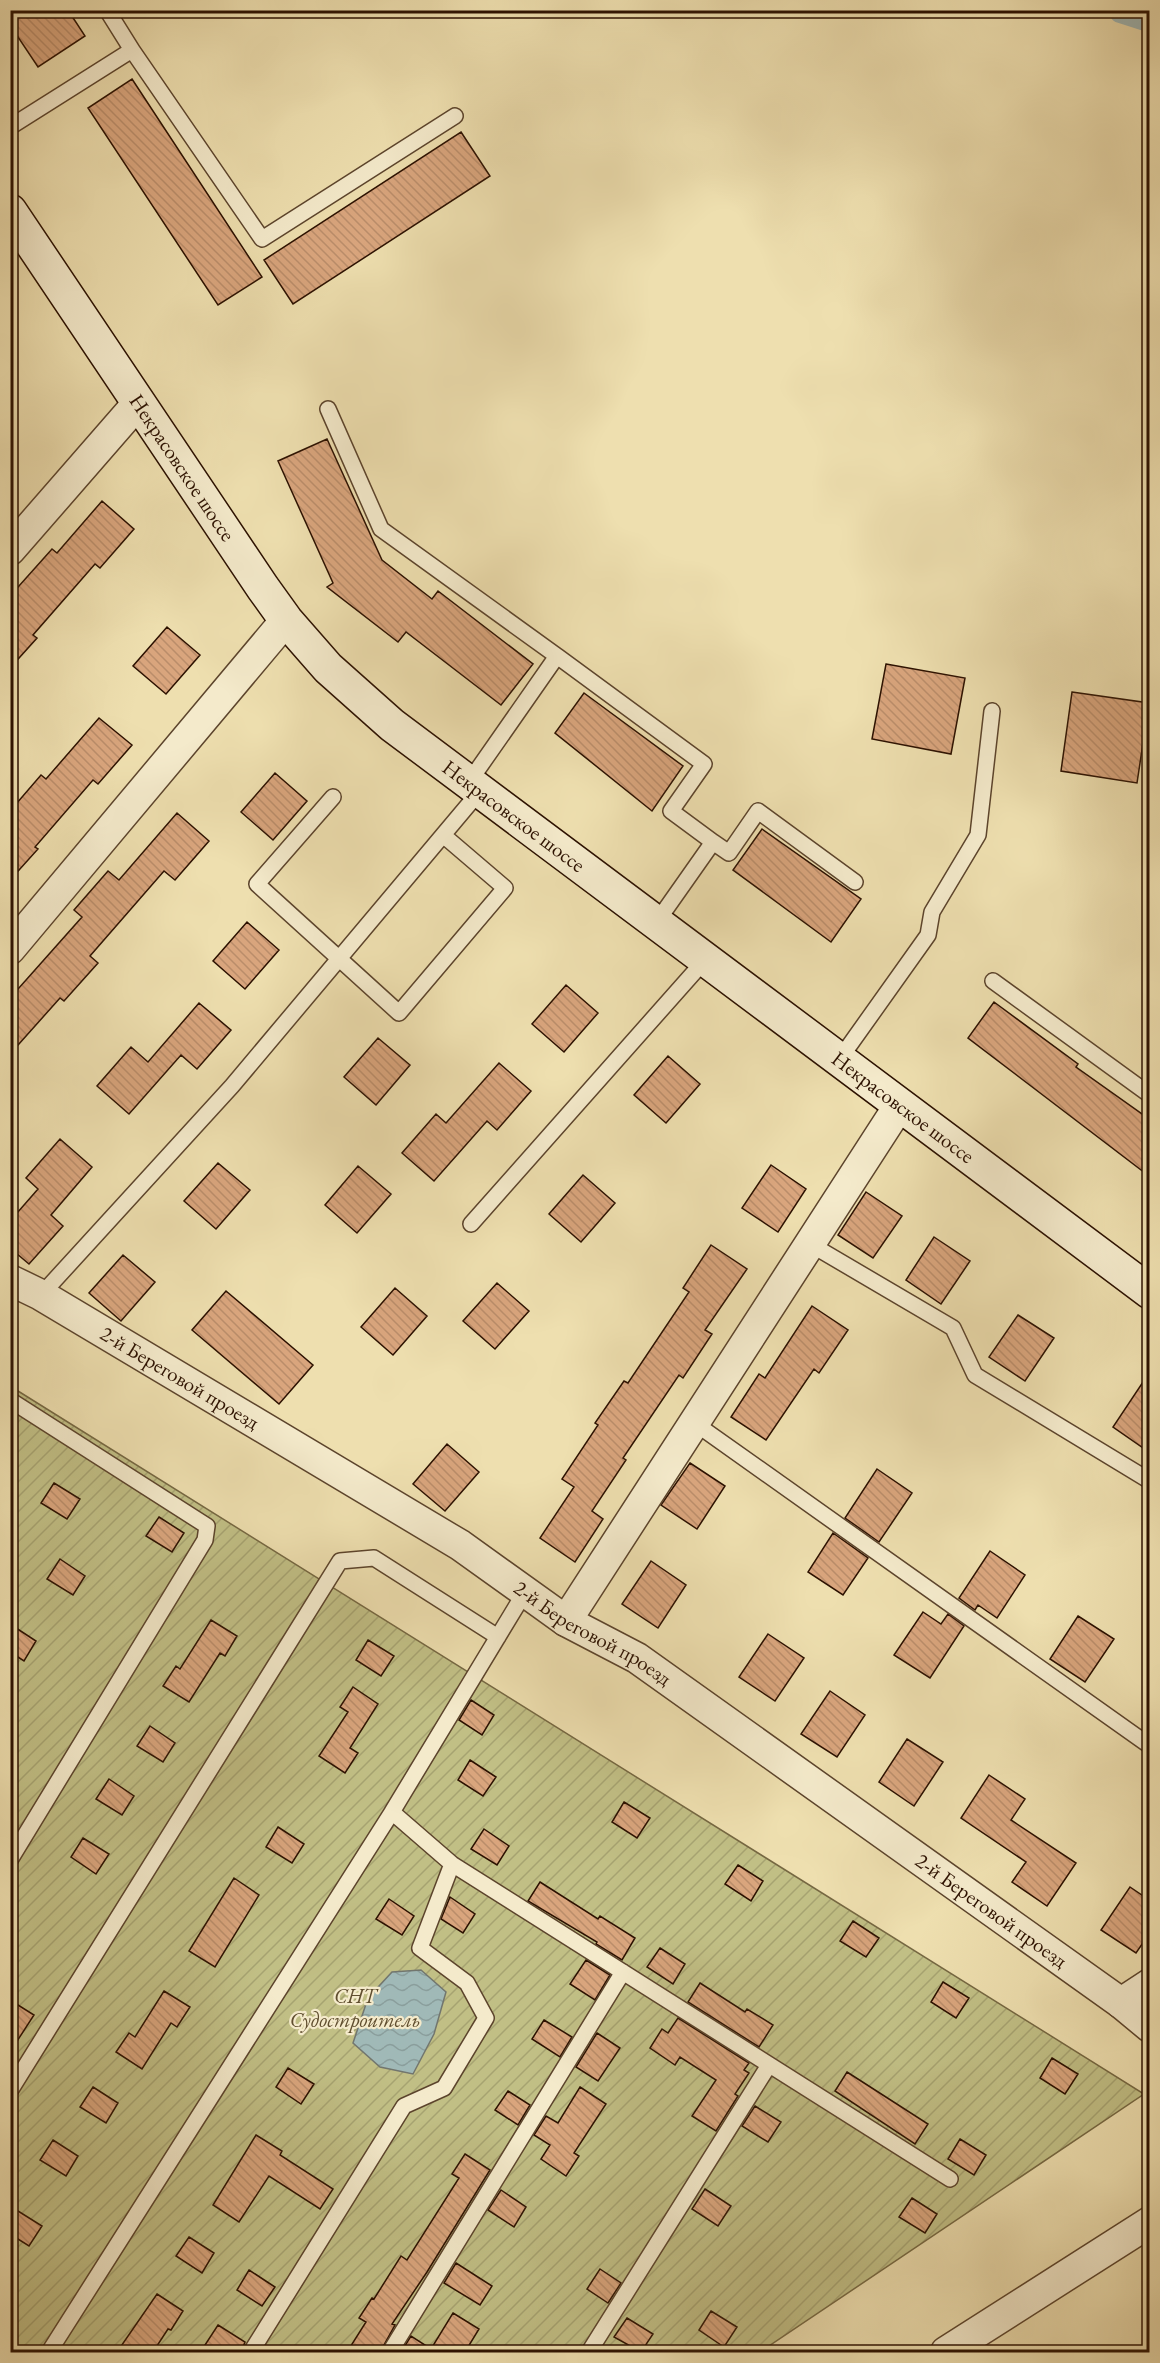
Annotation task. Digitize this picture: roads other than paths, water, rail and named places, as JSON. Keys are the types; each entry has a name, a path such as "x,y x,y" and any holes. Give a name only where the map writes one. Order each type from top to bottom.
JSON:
{"main road":[{"name":"Некрасовское шоссе","path":"11,211 286,620 328,668 392,725 1149,1292"}],"street":[{"path":"10,550 138,403"},
{"path":"10,949 286,620"},
{"path":"566,1621 696,1424 899,1106"},
{"name":"2-й Береговой проезд","path":"10,1280 41,1295 460,1545 566,1621 638,1658 1121,2003 1149,2027"},
{"path":"1121,2003 1149,1984"},
{"path":"946,2352 1149,2222"}],"lane":[{"path":"107,10 262,239 455,116"},
{"path":"10,127 132,50"},
{"path":"328,409 381,529 704,764 671,811 729,853 758,811 855,882"},
{"path":"41,1295 232,1086 443,835 557,656"},
{"path":"839,1060 928,935 932,912 978,835 992,711"},
{"path":"333,797 257,884 399,1013 505,888 443,835"},
{"path":"656,923 713,842"},
{"path":"471,1224 705,960"},
{"path":"993,981 1149,1095"},
{"path":"810,1244 953,1328 975,1375 1149,1481"},
{"path":"10,1400 207,1526 205,1540 10,1860"},
{"path":"696,1424 1149,1746"},
{"path":"10,2091 340,1561 374,1558 498,1637"},
{"path":"50,2352 392,1812 525,1592"},
{"path":"392,1812 452,1864 950,2179"},
{"path":"251,2352 404,2106 444,2088 486,2018 467,1983 420,1948 452,1864"},
{"path":"390,2352 623,1972"},
{"path":"589,2352 769,2065"}],"water":[{"path":"421,1970 446,1992 434,2034 413,2074 380,2067 353,2043 368,1998 392,1972"}],"waterway":[{"path":"1122,10 1150,19"}],"park label":[{"name":"СНТ Судостроитель","path":"355,2008"}]}
